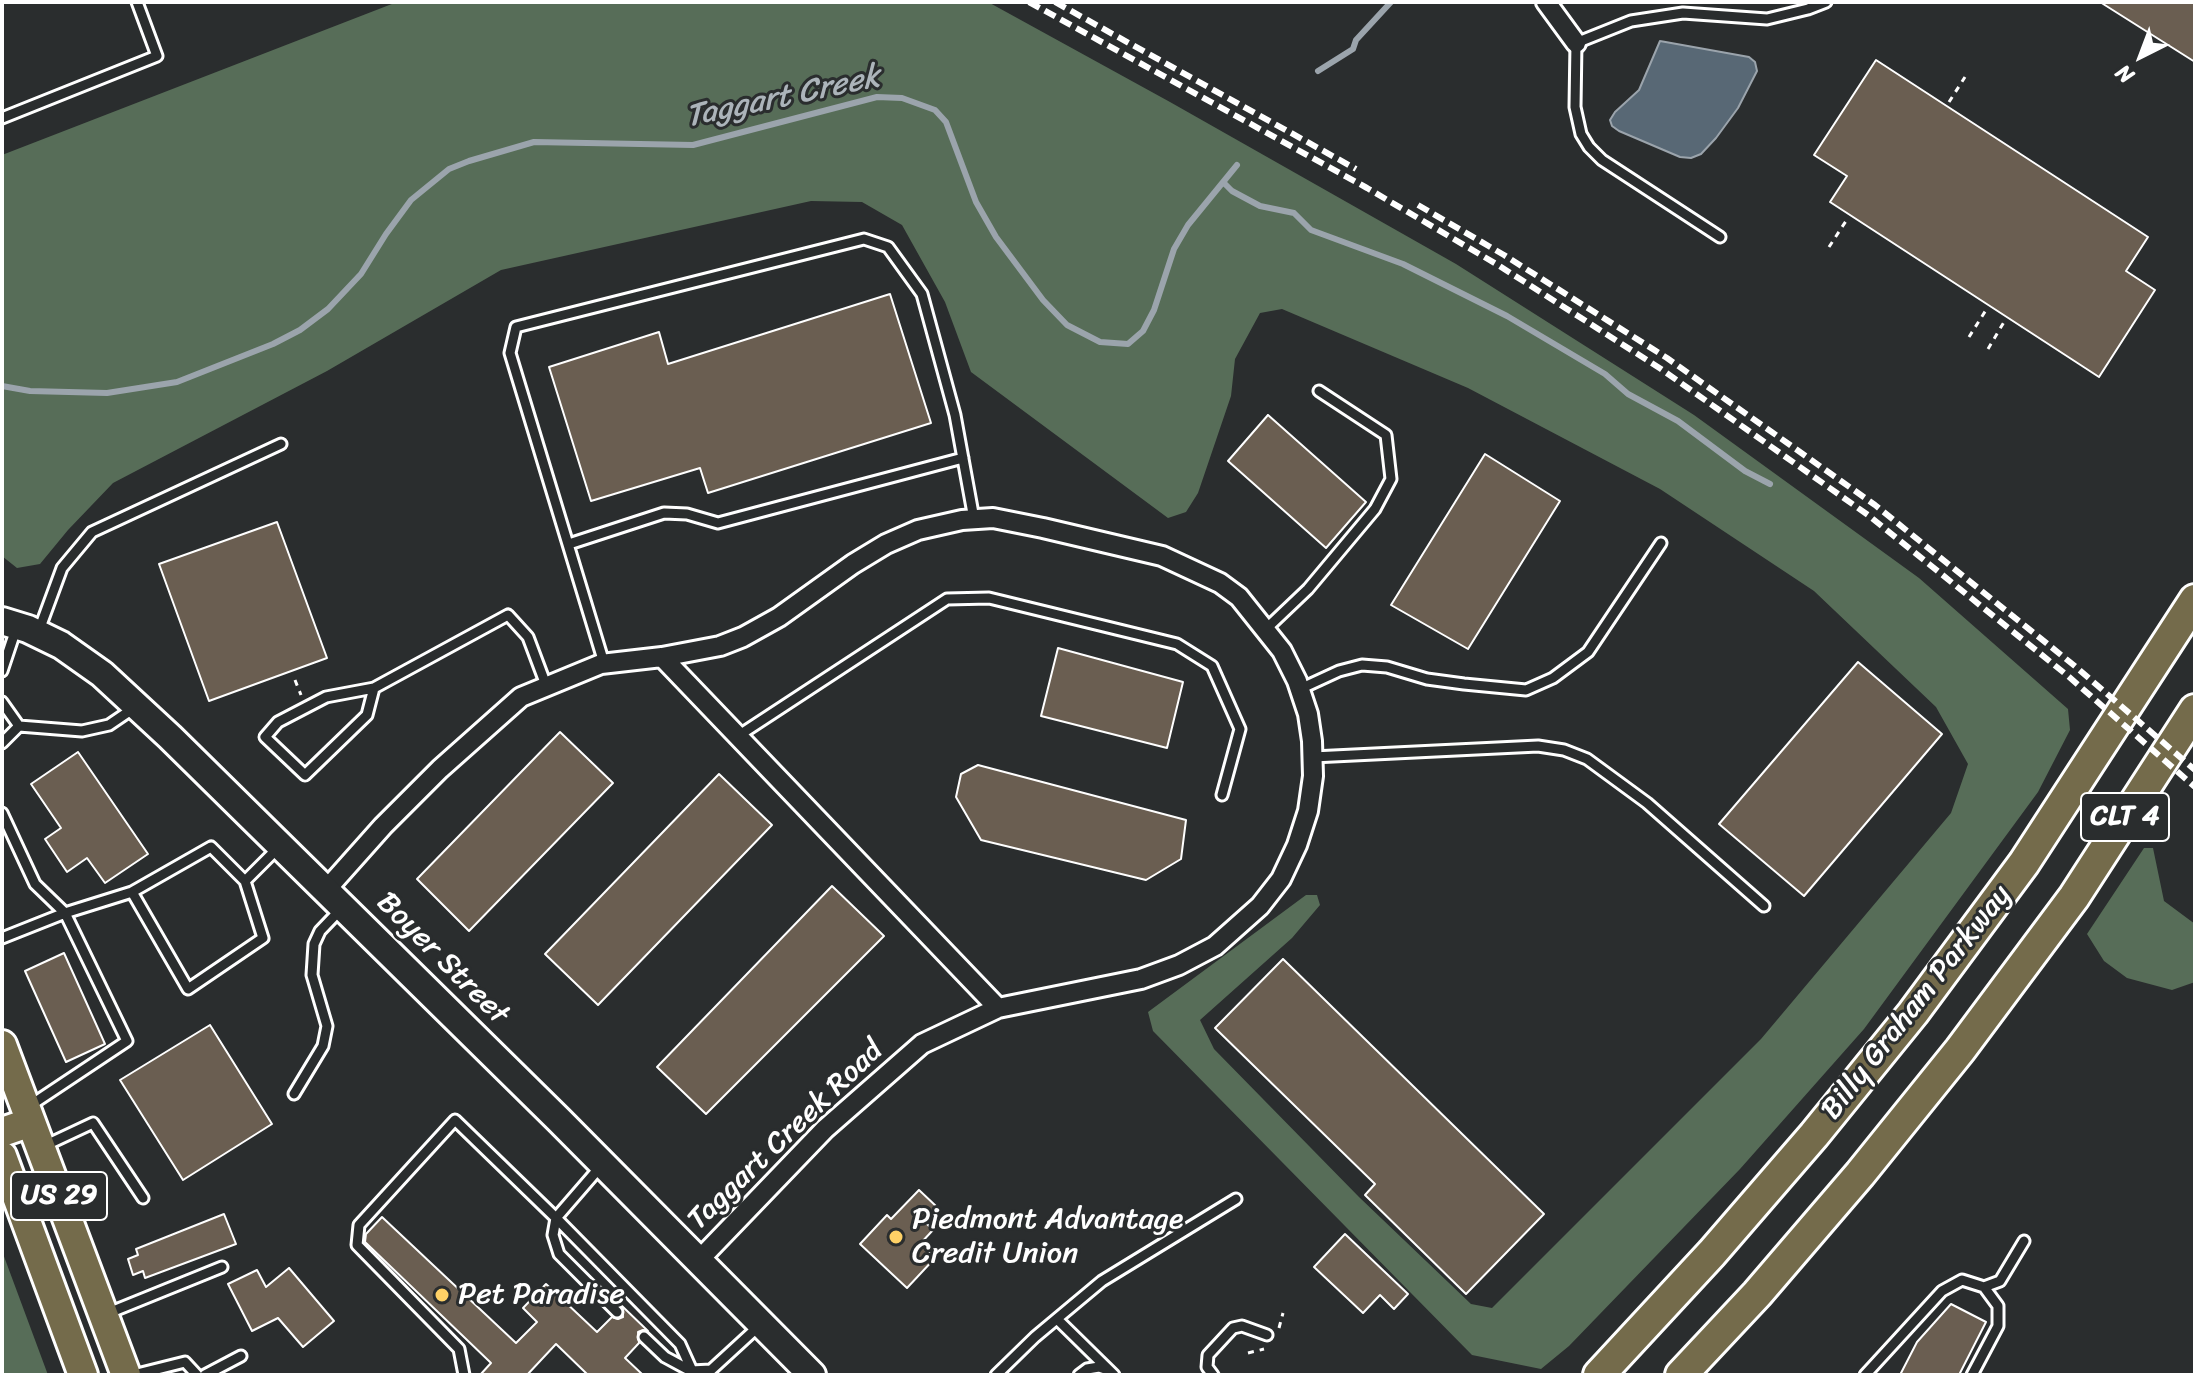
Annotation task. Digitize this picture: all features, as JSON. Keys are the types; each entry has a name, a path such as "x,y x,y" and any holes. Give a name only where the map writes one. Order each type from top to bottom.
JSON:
{"highway":[{"name":"Billy Graham Parkway","path":"1599,1375 1753,1206 1913,1013 2024,863 2195,600"},
{"name":"Billy Graham Parkway","path":"1681,1375 1757,1294 1860,1174 1960,1050 2074,897 2186,729 2195,710"}],"main road":[{"name":"Boyer Street","path":"19,627 61,645 102,674 136,706 603,1163 812,1375"},
{"name":"US 29","path":"2,1045 126,1375"},
{"path":"2,1132 32,1126"},
{"name":"US 29","path":"2,1156 83,1375"}],"street":[{"path":"1546,2 1576,43"},
{"name":"Taggart Creek Road","path":"334,898 440,769 521,697 604,663 662,657 720,646 743,637 779,617 853,564 886,544 918,530 974,519 1006,520 1162,556 1220,583 1239,597 1282,651 1300,689 1308,714 1313,757 1308,811 1297,845 1281,879 1260,906 1215,946 1179,965 1141,979 998,1008 922,1044 825,1129 699,1260"},
{"path":"662,657 998,1008"}],"lane":[{"path":"2,118 157,56 137,2"},
{"path":"1720,237 1602,160 1589,147 1581,134 1575,107 1576,43 1631,21 1683,13 1767,19 1826,2"},
{"path":"604,663 510,353 516,327 864,239 888,247 922,294 955,415 974,519"},
{"path":"1266,629 1308,589 1375,509 1391,479 1386,435 1319,391"},
{"path":"2,671 19,627 92,532 281,444"},
{"path":"569,544 664,513 687,514 718,523 963,458"},
{"path":"1300,689 1339,671 1362,665 1387,667 1427,679 1526,690 1553,678 1588,652 1661,543"},
{"path":"738,736 947,599 989,598 1177,644 1212,666 1240,729 1222,795"},
{"path":"374,688 367,715 305,775 265,737 278,722 326,697 374,688 508,615 528,637 546,685"},
{"path":"2,702 19,726"},
{"path":"2,743 19,726 82,731 109,725 136,706"},
{"path":"1313,757 1538,746 1564,750 1587,759 1647,803 1764,906"},
{"path":"2,814 35,884 65,913 127,1041 32,1126"},
{"path":"245,881 280,845"},
{"path":"2,938 65,913 132,892 211,847 245,881 263,938 188,989 132,892"},
{"path":"294,1094 323,1046 327,1026 312,975 314,944 334,898"},
{"path":"464,1375 459,1349 357,1245 359,1225 455,1120 680,1344 692,1373"},
{"path":"32,1126 93,1123 143,1198"},
{"path":"603,1163 556,1218 553,1235 559,1254 617,1312"},
{"path":"996,1375 1102,1281 1236,1199"},
{"path":"1984,1287 2000,1281 2024,1241"},
{"path":"103,1315 222,1267"},
{"path":"1865,1375 1942,1291 1962,1280 1984,1287 1998,1306 1998,1326 1972,1375"},
{"path":"1057,1319 1113,1373"},
{"path":"644,1337 665,1357 692,1373 711,1370 761,1324"},
{"path":"1213,1375 1207,1367 1208,1355 1233,1328 1242,1326 1267,1335"},
{"path":"205,1375 241,1356"},
{"path":"133,1375 185,1362 197,1375"},
{"path":"1079,1375 1087,1369 1099,1367 1113,1373"}],"path":[{"path":"1949,102 1965,77"},
{"path":"1829,247 1846,221"},
{"path":"1969,337 1986,310"},
{"path":"1988,349 2004,322"}],"green space":[{"path":"397,2 988,2 1456,264 1694,415 1919,578 2068,709 2070,730 2038,792 1864,1029 1740,1169 1569,1346 1541,1369 1472,1355 1153,1031 1148,1012 1306,895 1317,895 1320,905 1292,938 1200,1020 1214,1049 1359,1197 1471,1304 1492,1308 1761,1039 1951,813 1968,764 1936,707 1814,591 1660,489 1468,388 1282,309 1260,313 1235,359 1231,396 1198,493 1186,512 1168,518 971,372 945,302 902,225 862,202 811,201 501,270 327,371 113,483 40,564 17,568 2,556 2,155"},
{"path":"2144,848 2153,848 2164,901 2195,924 2195,982 2172,990 2127,978 2104,961 2087,934"},
{"path":"2,1251 48,1375 2,1375"}],"water":[{"path":"1660,41 1749,57 1755,62 1757,71 1738,108 1701,154 1691,158 1680,157 1619,131 1610,120 1639,90"}],"building":[{"path":"2100,2 2195,2 2195,62"},
{"path":"1876,60 2148,237 2126,271 2155,290 2099,377 1830,202 1847,176 1814,155"},
{"path":"890,294 931,423 708,493 700,468 591,501 549,367 659,332 668,364"},
{"path":"1268,415 1366,502 1326,548 1228,461"},
{"path":"1485,454 1560,501 1468,649 1391,605"},
{"path":"277,522 327,658 209,701 159,564"},
{"path":"1058,648 1183,682 1167,748 1041,716"},
{"path":"1858,662 1942,734 1804,896 1719,824"},
{"path":"560,732 613,783 469,931 417,879"},
{"path":"78,752 148,854 105,883 87,858 67,872 45,839 61,828 31,784"},
{"path":"978,765 1186,820 1181,859 1146,880 981,840 956,797 961,774"},
{"path":"719,774 772,825 598,1005 545,954"},
{"path":"832,886 884,936 706,1114 657,1067"},
{"path":"64,953 105,1044 66,1062 25,971"},
{"path":"1283,959 1544,1214 1466,1294 1365,1195 1375,1184 1215,1028"},
{"path":"210,1025 272,1124 183,1180 120,1080"},
{"name":"Piedmont Advantage Credit Union","path":"919,1190 937,1207 924,1221 933,1230 920,1244 935,1258 907,1288 860,1244 887,1215 891,1219"},
{"path":"224,1214 236,1244 145,1278 143,1271 133,1275 128,1259 138,1255 136,1249"},
{"name":"Pet Paradise","path":"382,1217 516,1343 537,1322 523,1308 546,1284 597,1332 612,1317 623,1317 622,1306 648,1331 638,1332 639,1343 625,1358 643,1375 588,1375 556,1344 527,1375 480,1375 491,1363 365,1242 366,1234"},
{"path":"1345,1234 1408,1294 1394,1309 1380,1295 1363,1313 1314,1267"},
{"path":"289,1268 334,1321 303,1347 278,1318 252,1331 228,1284 257,1270 266,1287"},
{"path":"1951,1304 1986,1322 1959,1375 1900,1375 1917,1342"}],"waterway":[{"name":"Taggart Creek","path":"1318,71 1353,49 1356,40 1391,2"},
{"name":"Taggart Creek","path":"2,386 30,391 107,393 177,382 273,344 300,330 328,309 361,274 411,200 449,169 469,161 534,142 693,145 877,97 902,98 935,110 946,122 976,202 996,237 1043,300 1067,325 1100,342 1128,344 1143,331 1154,310 1174,249 1188,225 1237,165"},
{"path":"1223,182 1232,191 1260,206 1294,213 1311,230 1403,264 1507,316 1605,374 1628,394 1678,421 1745,471 1770,484"}],"railway":[{"path":"1029,2 1367,188 1498,265 1661,369 1868,515 2068,676 2195,787"},
{"path":"1055,2 1356,169"},
{"path":"1418,205 1504,255 1667,358 1875,505 2076,667 2195,770"}],"place":[{"name":"Piedmont Advantage Credit Union","path":"896,1237"},
{"name":"Pet Paradise","path":"442,1295"}]}
